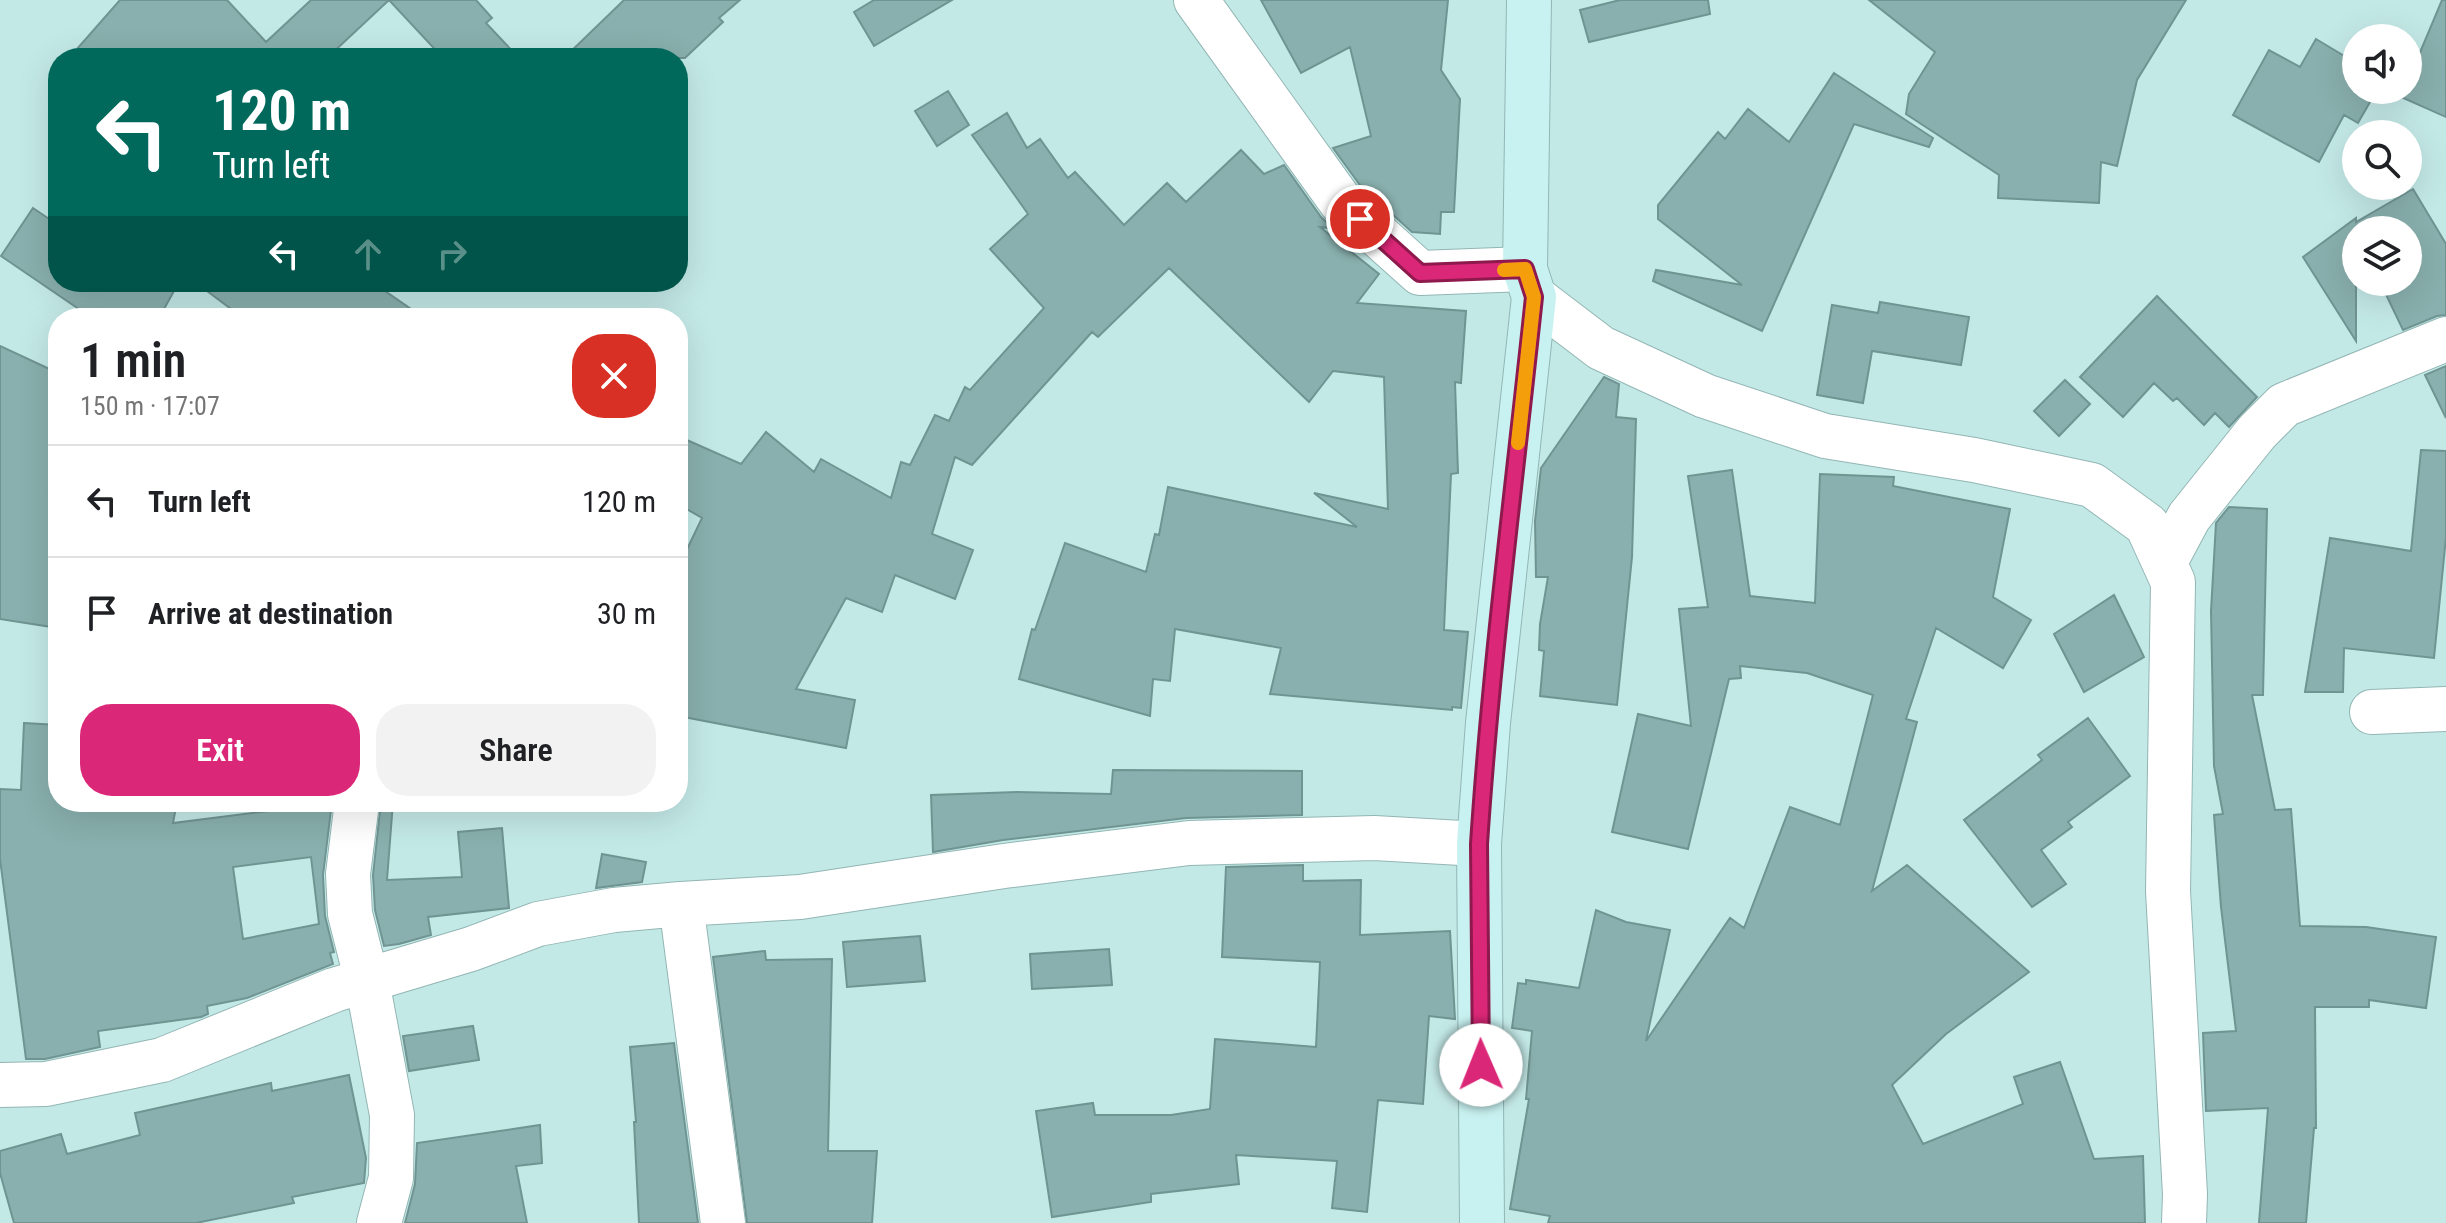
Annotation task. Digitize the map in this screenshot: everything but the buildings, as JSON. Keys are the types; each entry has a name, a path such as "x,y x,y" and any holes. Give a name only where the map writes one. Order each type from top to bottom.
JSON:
{"street":[{"path":"1196,0 1341,202 1420,273 1530,283 1601,348 1705,396 1825,436 1974,460 2092,485 2147,525 2173,582 2168,891 2184,1223"},
{"path":"1482,1223 1479,844 1530,283 1529,0"},
{"path":"2165,562 2189,517 2257,432 2284,405 2446,339"},
{"path":"2372,712 2446,709"},
{"path":"356,812 348,874 350,914 367,981 392,1115 391,1178 379,1223"},
{"path":"0,1085 46,1084 162,1060 334,990 471,949 538,924 614,910 800,897 1004,866 1189,843 1374,838 1479,844"},
{"path":"681,904 723,1223"}],"slow traffic":[{"path":"1504,270 1525,269 1534,297 1518,443"}],"route":[{"path":"1360,219 1420,273 1525,269 1534,297 1481,814 1481,1065"}]}
